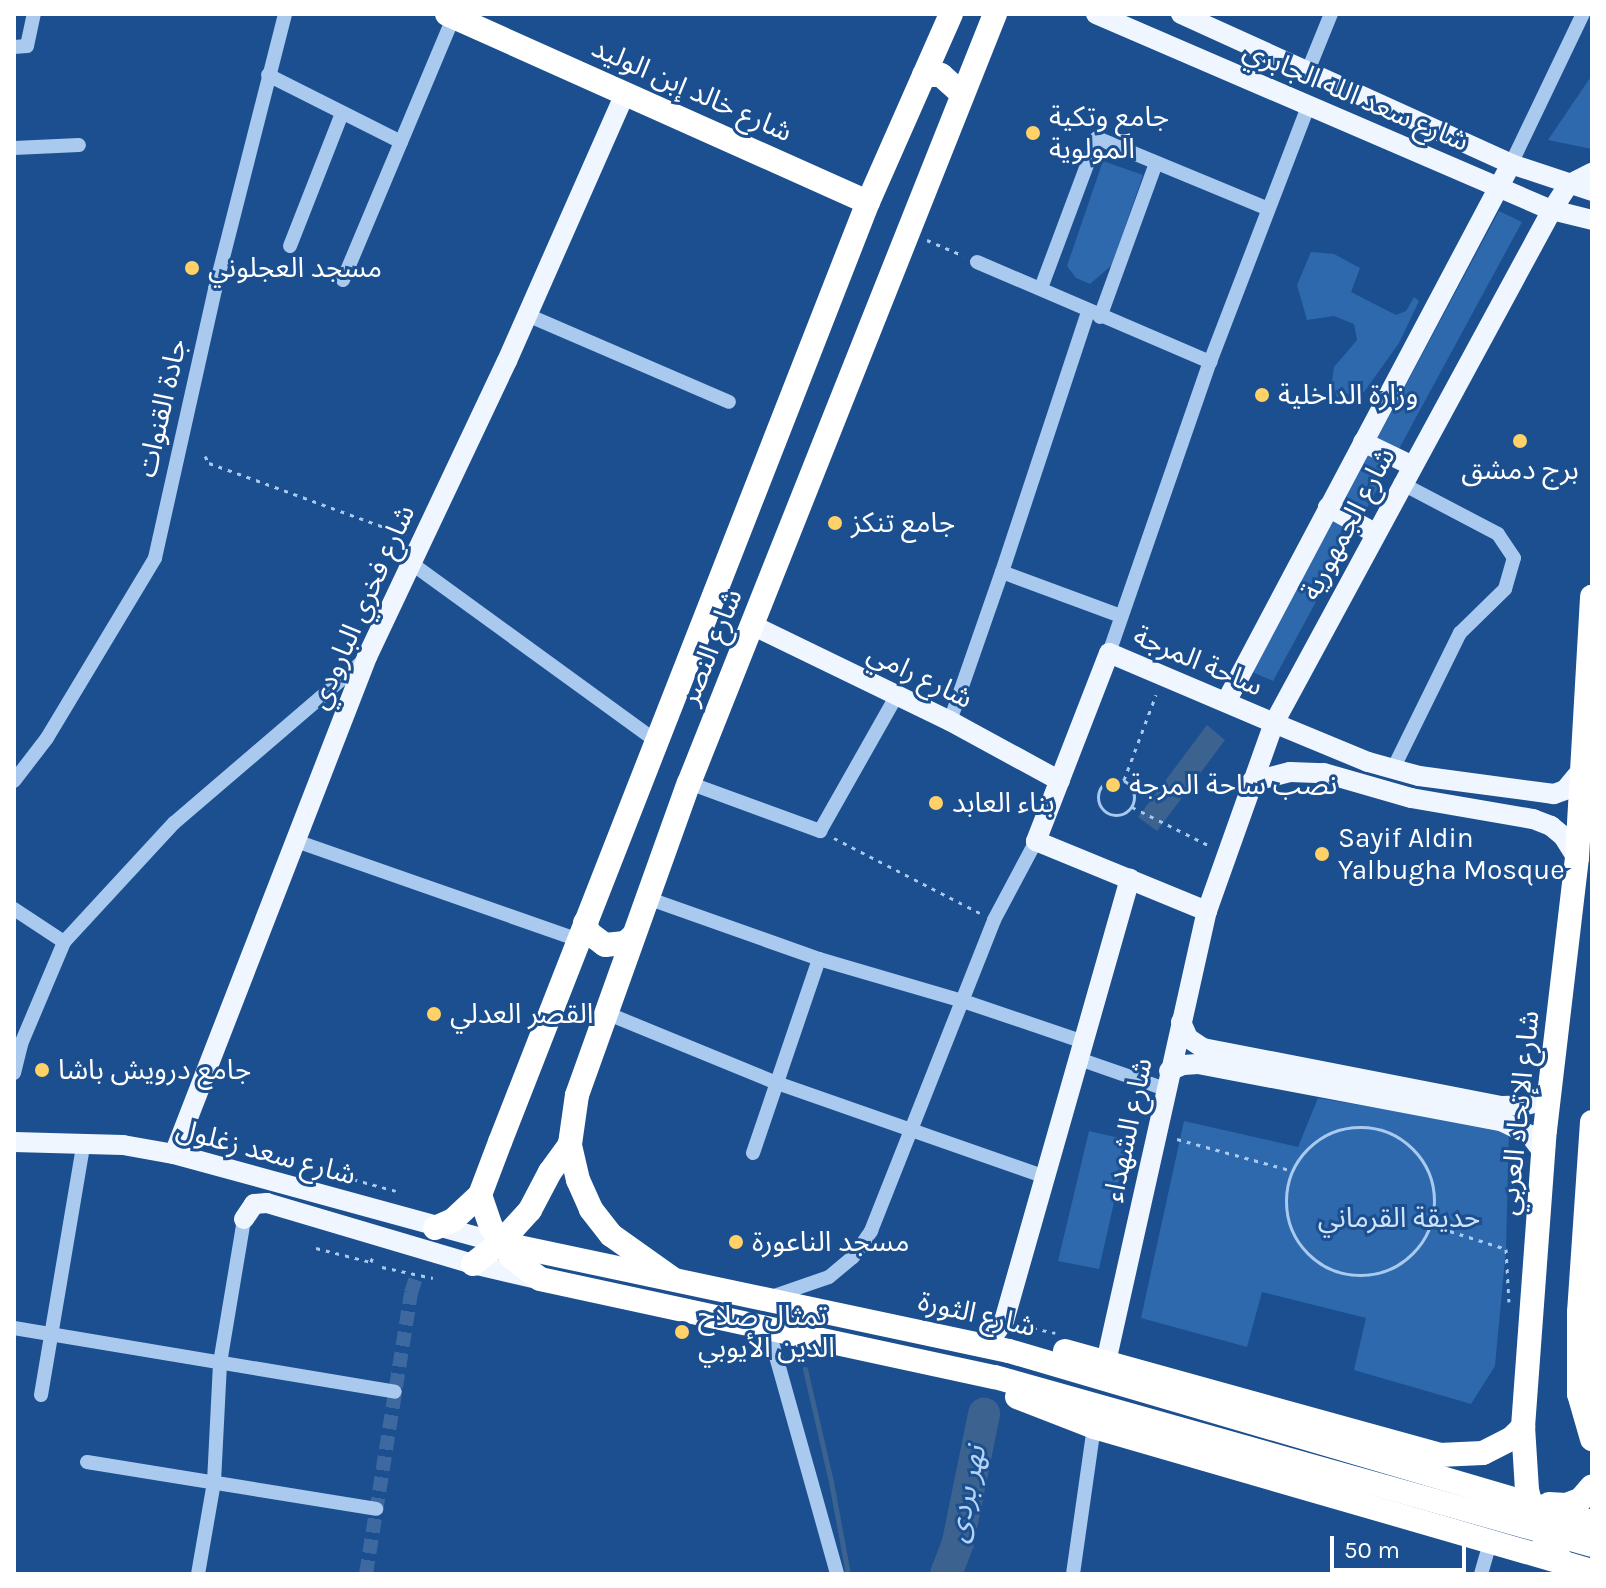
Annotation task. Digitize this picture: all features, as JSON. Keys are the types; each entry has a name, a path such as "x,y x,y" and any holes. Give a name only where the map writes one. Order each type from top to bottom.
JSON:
{"highway":[{"name":"شارع النصر","path":"480,1195 655,740 868,202 951,14"},
{"name":"شارع النصر","path":"673,1279 611,1235 591,1209 578,1180 570,1144 577,1095 689,783 995,14"},
{"name":"شارع خالد إبن الوليد","path":"452,15 868,202"},
{"path":"924,75 941,75 962,94"},
{"name":"شارع الإتحاد العربي","path":"1560,1568 1548,1546 1527,1490 1523,1427 1543,1152 1577,858 1592,596"},
{"path":"582,932 589,933 605,945 625,943 633,936"},
{"path":"1592,1122 1579,1312 1579,1394 1592,1439"},
{"path":"473,1264 500,1243 530,1210 550,1172 570,1144"},
{"path":"480,1195 489,1208 502,1215 517,1216 530,1210"},
{"path":"435,1228 460,1215 480,1195"},
{"path":"480,1195 500,1243 540,1279"},
{"name":"شارع الثورة","path":"500,1243 998,1348 1425,1497"},
{"name":"شارع الثورة","path":"540,1279 995,1377 1425,1497"},
{"path":"998,1348 1047,1346 1451,1457 1483,1453 1498,1447 1523,1427"},
{"path":"995,1377 1021,1399 1094,1427 1425,1497 1592,1522"},
{"path":"1425,1497 1444,1511 1457,1491 1457,1468 1451,1457"},
{"path":"1527,1490 1551,1505 1566,1505 1580,1500 1592,1486"},
{"path":"1425,1497 1491,1539 1560,1568 1592,1571"},
{"path":"1425,1497 1592,1545"}],"main road":[{"name":"شارع سعد الله الجابري","path":"1096,14 1552,210 1592,220"},
{"name":"شارع سعد الله الجابري","path":"1181,14 1511,164 1592,191"},
{"name":"شارع فخري البارودي","path":"174,1154 367,657 625,93"},
{"name":"شارع الجمهورية","path":"1226,702 1511,164"},
{"path":"1568,185 1592,173"},
{"name":"شارع الجمهورية","path":"1274,723 1406,474 1568,185"},
{"path":"1363,442 1406,474"},
{"path":"1328,507 1375,533"},
{"name":"شارع رامي","path":"752,625 950,721 1060,781"},
{"name":"ساحة المرجة","path":"1036,841 1109,653 1274,723 1207,911"},
{"path":"1274,723 1419,776 1554,794 1565,790 1580,772"},
{"path":"1251,782 1290,772 1324,773 1411,798 1533,819 1551,826 1563,836 1577,858"},
{"path":"1036,841 1207,911"},
{"path":"998,1348 1130,879"},
{"name":"شارع الشهداء","path":"1106,1362 1207,911"},
{"path":"1181,1022 1188,1038 1203,1048 1511,1123 1530,1135 1543,1152"},
{"path":"1167,1080 1183,1065 1198,1064 1502,1106 1526,1105 1549,1099"},
{"name":"شارع سعد زغلول","path":"14,1142 84,1142 174,1154 435,1228 500,1243"},
{"path":"244,1219 254,1204 267,1203 473,1264 540,1279"}],"street":[{"path":"14,47 27,46 34,14"},
{"name":"جادة القنوات","path":"14,781 47,738 155,558 215,289 285,14"},
{"path":"1307,73 1331,14"},
{"path":"1511,164 1583,14"},
{"path":"343,280 452,15"},
{"path":"268,75 401,142"},
{"path":"1109,653 1210,362 1308,107"},
{"path":"290,246 342,113"},
{"path":"1041,288 1097,138 1268,209"},
{"path":"14,148 79,145"},
{"path":"950,721 1094,314 1156,163"},
{"path":"977,262 1210,362"},
{"path":"525,314 729,402"},
{"path":"1393,769 1460,633 1505,589 1514,558 1498,534 1406,474"},
{"path":"411,563 655,740"},
{"path":"1002,572 1121,616"},
{"path":"14,1073 21,1044 64,942 174,823 367,657"},
{"path":"689,783 820,831 897,695"},
{"path":"296,841 582,932"},
{"path":"767,1299 829,1277 853,1257 871,1231 994,920 1036,841"},
{"path":"647,898 819,959 963,1001 1081,1051 1167,1080"},
{"path":"14,909 64,942"},
{"path":"753,1153 819,959"},
{"path":"606,1013 777,1083 1045,1177"},
{"path":"41,1395 84,1142"},
{"path":"198,1574 214,1482 220,1363 244,1219"},
{"path":"14,1328 395,1392"},
{"path":"768,1328 837,1574"},
{"path":"1073,1574 1094,1427"},
{"path":"87,1462 376,1509"},
{"path":"1481,1574 1491,1539"}],"path":[{"path":"909,232 977,262"},
{"path":"205,456 209,463 420,541"},
{"path":"1124,780 1163,676"},
{"path":"1124,780 1105,783 1099,802 1102,808 1114,815 1132,807"},
{"path":"1124,780 1133,789 1132,807"},
{"path":"1132,807 1187,837 1226,852"},
{"path":"820,831 994,920"},
{"path":"1346,1128 1372,1128 1398,1137 1418,1154 1431,1176 1434,1191 1431,1225 1419,1248 1401,1264 1377,1274 1354,1276 1329,1269 1313,1259 1296,1239 1286,1211 1293,1171 1308,1149 1329,1134 1346,1128"},
{"path":"1155,1133 1293,1171"},
{"path":"334,1174 396,1191"},
{"path":"1431,1225 1506,1249 1510,1308"},
{"path":"316,1248 371,1262 373,1256"},
{"path":"382,1267 433,1278"}],"green space":[{"path":"1592,75 1592,149 1548,140"},
{"path":"1103,161 1143,175 1112,265 1090,284 1076,278 1067,266"},
{"path":"1499,211 1522,222 1273,681 1252,672"},
{"path":"1311,252 1334,254 1360,268 1351,292 1396,315 1406,311 1414,297 1419,301 1399,343 1364,392 1337,397 1332,381 1334,367 1357,340 1354,324 1334,316 1307,320 1297,285"},
{"name":"حديقة القرماني","path":"1318,1098 1509,1130 1506,1249 1495,1366 1471,1404 1354,1370 1366,1318 1262,1292 1247,1347 1141,1318 1184,1121 1298,1147"},
{"path":"1089,1131 1128,1140 1099,1269 1058,1261"}],"shaded area":[{"path":"1207,725 1225,740 1157,831 1138,817"}],"waterway":[{"path":"805,1369 848,1574"},
{"name":"نهر بردى","path":"946,1574 958,1542 984,1414"}],"tunnel":[{"path":"366,1574 411,1293 417,1275"}],"place":[{"name":"جامع وتكية المولوية","path":"1033,133"},
{"name":"مسجد العجلوني","path":"192,268"},
{"name":"وزارة الداخلية","path":"1262,395"},
{"name":"برج دمشق","path":"1520,441"},
{"name":"جامع تنكز","path":"835,523"},
{"name":"نصب ساحة المرجة","path":"1113,785"},
{"name":"بناء العابد","path":"936,803"},
{"name":"Sayif Aldin Yalbugha Mosque","path":"1322,854"},
{"name":"القصر العدلي","path":"434,1014"},
{"name":"جامع درويش باشا","path":"42,1070"},
{"name":"مسجد الناعورة","path":"736,1242"},
{"name":"تمثال صلاح الدين الأيوبي","path":"682,1332"}]}
